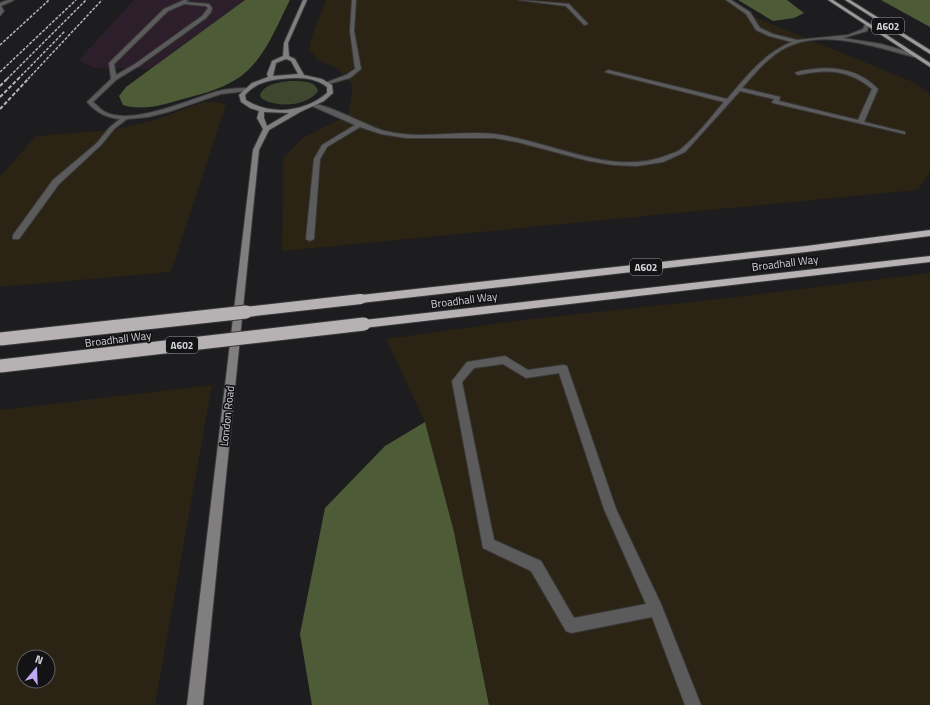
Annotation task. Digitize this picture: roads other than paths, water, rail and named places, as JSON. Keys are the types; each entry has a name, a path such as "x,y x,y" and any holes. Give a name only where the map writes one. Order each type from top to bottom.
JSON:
{"highway":[{"name":"Broadhall Way","path":"0,339 806,249 930,233"},
{"name":"Broadhall Way","path":"0,366 930,258"}],"main road":[{"path":"286,58 286,43 305,0"},
{"name":"A602","path":"830,0 930,64"},
{"name":"A602","path":"847,0 930,52"},
{"path":"271,79 270,74 274,62 286,58 293,60 302,76"},
{"path":"302,76 321,80 330,86 330,94 325,100 314,105 287,111 262,111 249,106 243,101 242,95 245,90 254,84 271,79 302,76"},
{"path":"262,111 260,114 260,120 266,129 301,109"},
{"name":"London Road","path":"195,705 253,168 256,150 266,129"}],"street":[{"path":"0,15 2,11 0,6 12,0"},
{"path":"327,84 355,74 358,69 352,31 354,0"},
{"path":"521,0 567,5 586,24"},
{"path":"728,0 748,13 758,29 771,35 798,42"},
{"path":"114,79 111,64 166,10 184,2 207,5 210,8 209,12 137,65 114,79 92,99 90,102 94,108 100,113 108,116 124,118 166,110 213,94 245,90"},
{"path":"314,105 359,125 401,136 476,135 518,139 588,159 608,163 629,164 653,162 671,158 683,151 748,77 780,49 798,42 857,34 865,30 867,24"},
{"path":"834,38 881,46 914,55"},
{"path":"798,73 832,69 846,71 866,80 875,89 860,124"},
{"path":"608,72 728,101"},
{"path":"739,89 778,98 775,102 904,134"},
{"path":"16,237 56,182 99,144 112,128 124,118"},
{"path":"310,239 317,159 324,146 359,125"},
{"path":"656,609 571,626 536,566 488,544 457,381 471,365 505,360 526,374 563,369 610,509 656,609 693,705"}],"railway":[{"path":"0,45 49,0"},
{"path":"0,72 76,0"},
{"path":"0,86 86,0"},
{"path":"28,79 102,0"},
{"path":"18,79 65,31"},
{"path":"0,109 29,78"},
{"path":"0,97 18,79"}]}
